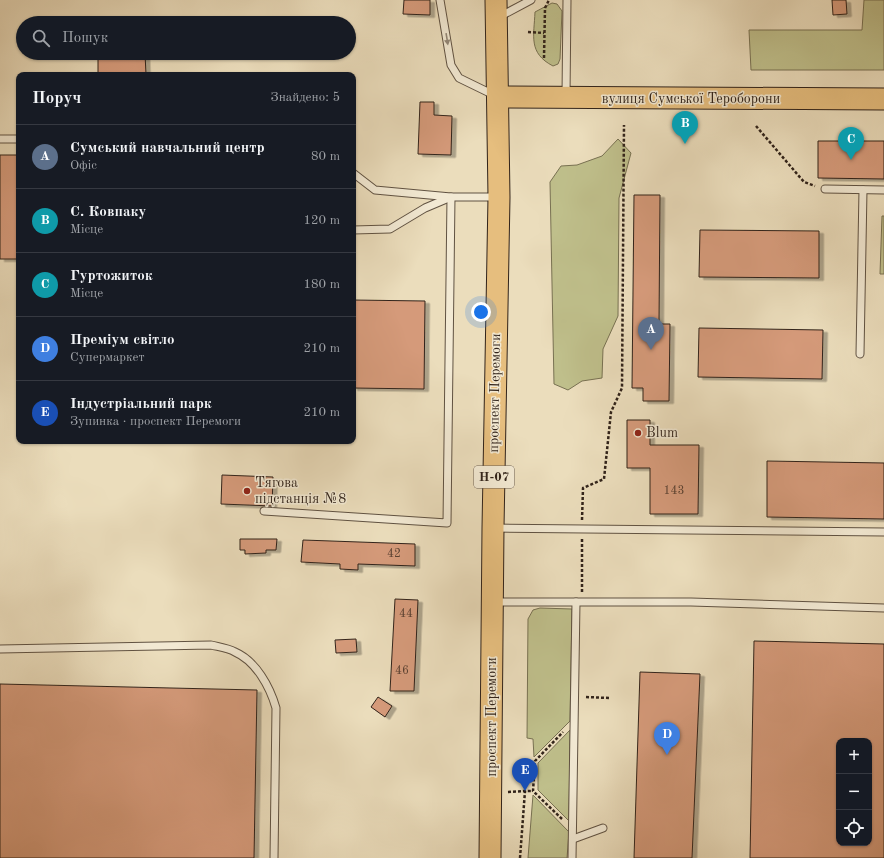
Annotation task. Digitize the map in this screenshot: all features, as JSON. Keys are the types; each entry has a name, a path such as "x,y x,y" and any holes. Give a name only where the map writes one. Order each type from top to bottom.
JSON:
{"main road":[{"name":"проспект Перемоги","path":"490,858 493,528 499,197 496,9"},
{"name":"вулиця Сумської Тероборони","path":"498,97 884,99"}],"lane":[{"path":"440,0 451,65 459,78 498,97"},
{"path":"496,9 530,0"},
{"path":"566,98 567,0"},
{"path":"0,139 16,139"},
{"path":"356,175 375,190 451,197 499,197"},
{"path":"825,189 884,190"},
{"path":"860,354 863,190"},
{"path":"356,230 390,229 425,208 451,197"},
{"path":"264,511 447,523 451,197"},
{"path":"493,528 884,532"},
{"path":"492,602 691,602 884,608"},
{"path":"572,858 574,839 574,696 576,602"},
{"path":"0,649 211,645 235,652 251,662 271,692 276,708 274,858"},
{"path":"574,839 603,828"}],"path":[{"path":"544,58 545,8 549,0"},
{"path":"528,32 544,33"},
{"path":"576,602 582,591 583,488 604,479 611,412 622,388 624,125"},
{"path":"756,126 804,182 825,189"},
{"path":"574,696 609,698"},
{"path":"533,791 535,761 575,720"},
{"path":"520,858 525,791 533,791 574,831"}],"green space":[{"path":"864,0 884,0 884,70 751,70 749,30 862,30"},
{"path":"552,3 557,4 562,11 560,59 558,64 553,66 545,61 540,55 536,50 534,43 535,12"},
{"path":"618,139 631,153 619,198 618,316 603,349 602,378 582,381 568,390 554,384 550,182 561,166 577,165 602,156"},
{"path":"882,216 884,216 884,274 880,274"},
{"path":"540,608 572,609 570,721 534,757 533,739 527,738 528,619 533,610"},
{"path":"570,730 569,821 538,790 538,763"},
{"path":"533,795 569,832 567,858 528,858"}],"building":[{"path":"404,0 430,0 430,15 403,14"},
{"path":"832,0 846,0 847,14 833,15"},
{"path":"98,60 145,60 146,72 98,72"},
{"path":"420,102 434,102 434,115 452,116 451,155 418,154"},
{"path":"818,141 884,141 884,179 818,178"},
{"path":"0,155 16,155 16,259 0,259"},
{"path":"634,195 660,195 659,324 670,324 669,401 643,401 643,388 632,388"},
{"path":"700,230 819,231 819,278 699,277"},
{"path":"356,300 425,301 424,389 356,388"},
{"path":"699,328 823,330 822,379 698,377"},
{"path":"627,420 650,420 650,445 699,445 698,514 650,514 650,468 627,468"},
{"path":"767,461 884,463 884,519 767,517"},
{"name":"Тягова підстанція №8","path":"222,475 273,477 272,506 221,504"},
{"path":"240,539 277,539 276,550 266,550 266,553 245,554 245,550 240,550"},
{"path":"303,540 415,544 415,566 358,564 358,570 340,569 340,564 301,562"},
{"path":"395,599 418,600 414,691 390,691"},
{"path":"356,639 357,652 336,653 335,640"},
{"path":"754,641 884,644 884,858 750,858"},
{"path":"640,672 700,674 692,858 634,858"},
{"path":"0,684 257,690 254,858 0,858"},
{"path":"378,697 392,706 385,717 371,707"}],"place":[{"name":"С. Ковпаку","path":"685,144"},
{"name":"Гуртожиток","path":"851,160"},
{"name":"Сумський навчальний центр","path":"651,350"},
{"name":"Blum","path":"638,433"},
{"name":"Тягова підстанція №8","path":"247,491"},
{"name":"Преміум світло","path":"667,755"},
{"name":"Індустріальний парк","path":"525,791"}]}
